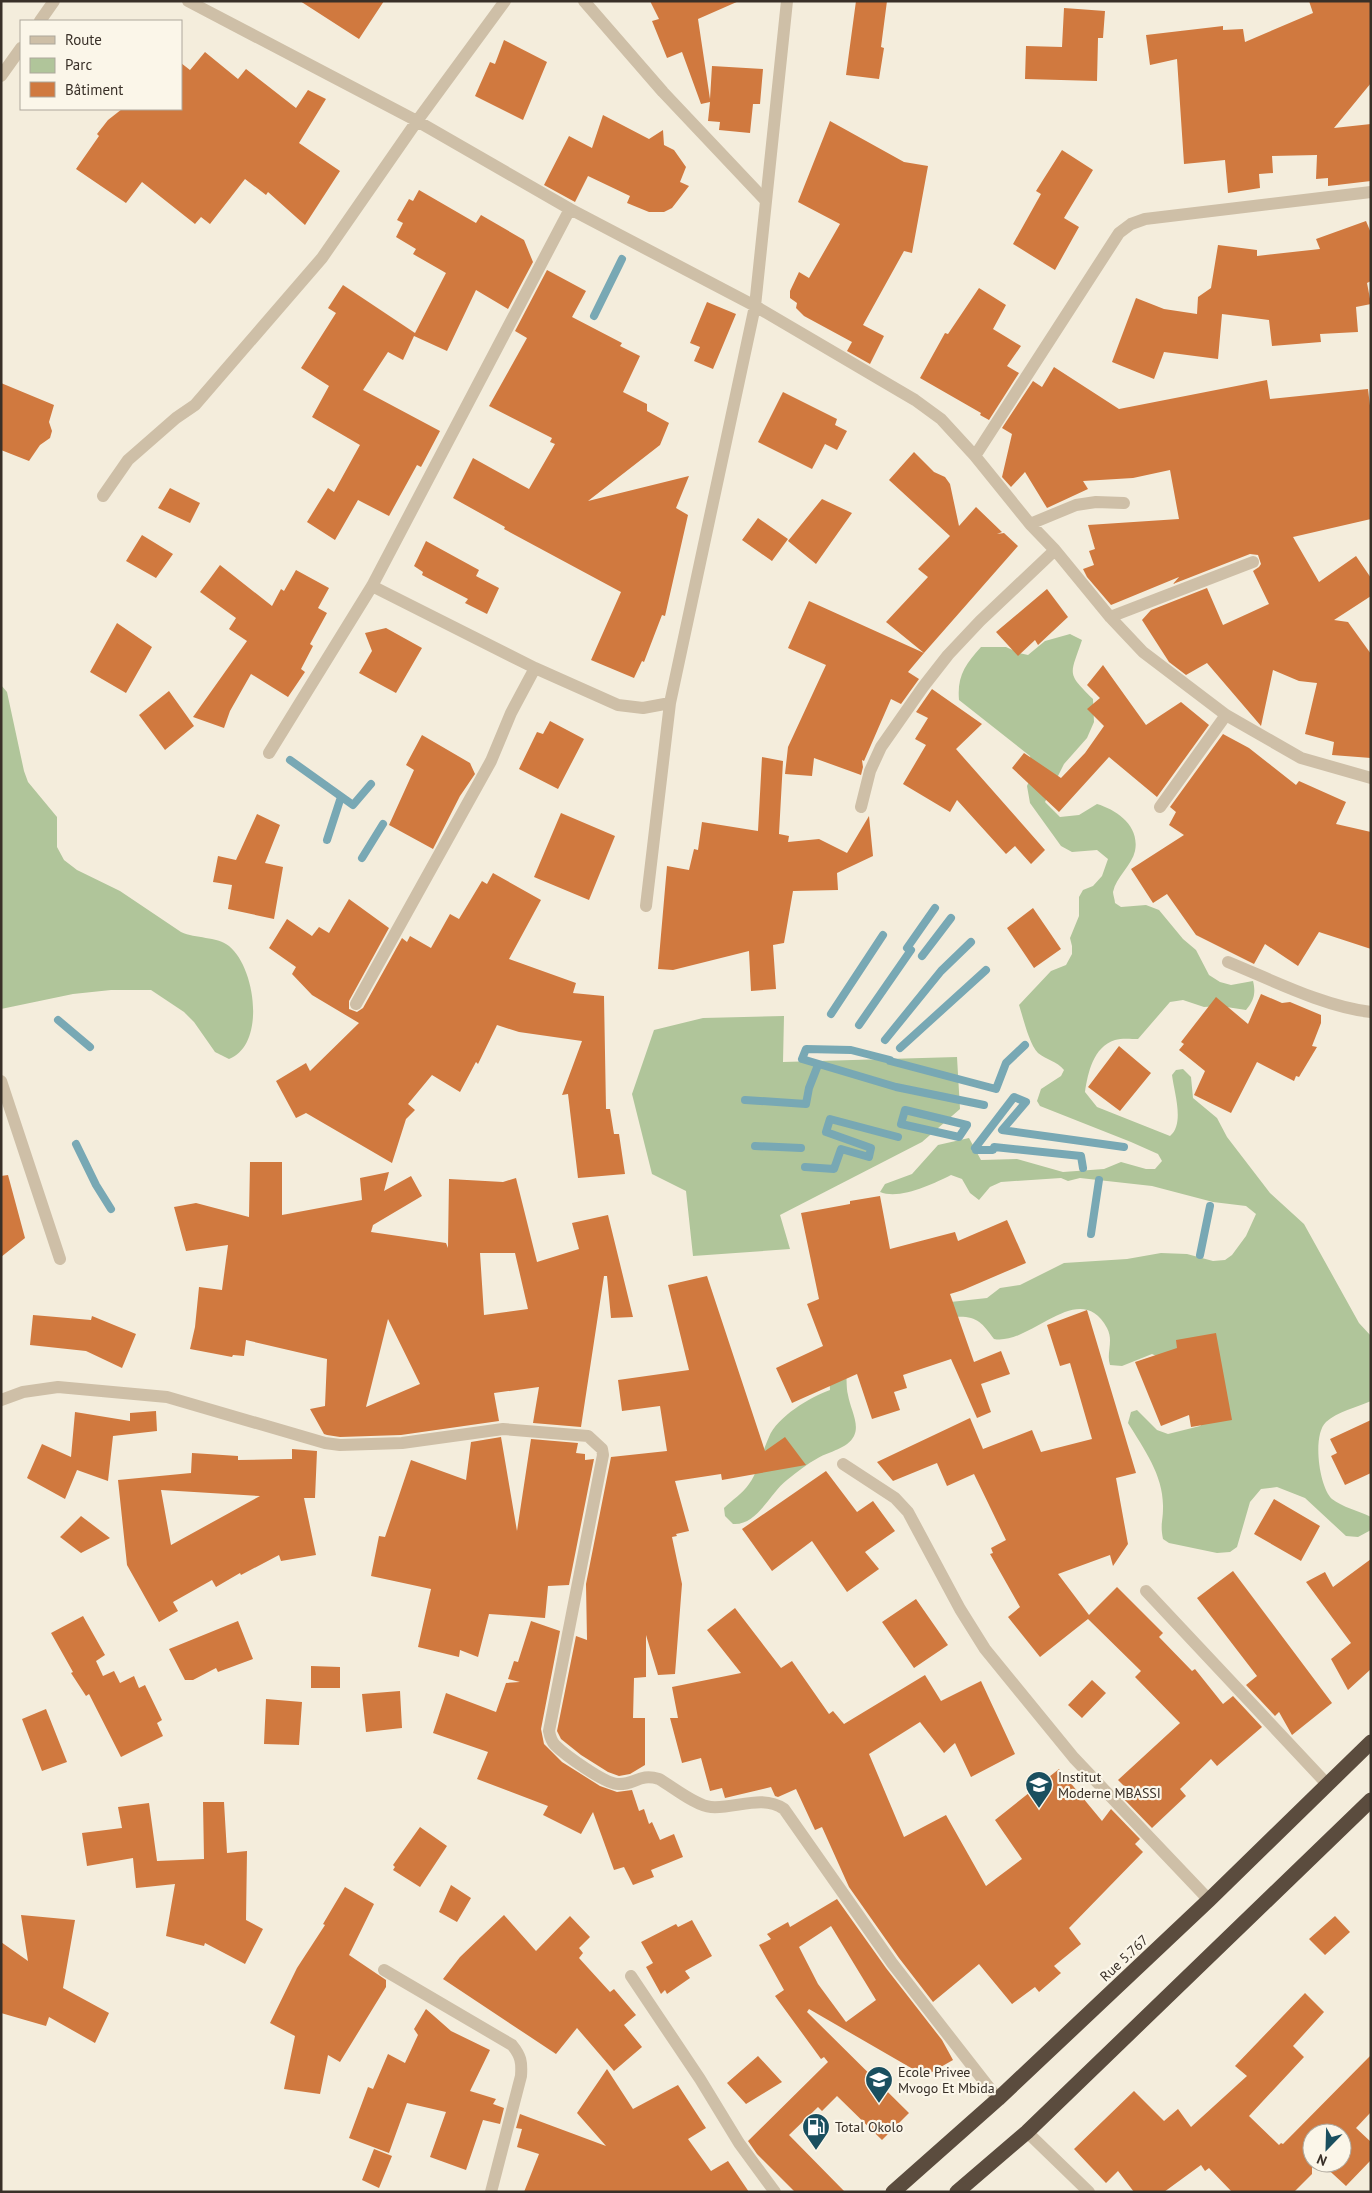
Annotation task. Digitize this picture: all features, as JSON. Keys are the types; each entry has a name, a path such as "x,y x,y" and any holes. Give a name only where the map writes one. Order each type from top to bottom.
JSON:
{"highway":[{"name":"Rue 5.767","path":"893,2192 998,2099 1209,1900 1371,1742"},
{"path":"958,2192 1026,2132 1371,1800"}],"street":[{"path":"41,20 54,1"},
{"path":"188,1 418,121 570,209 755,306 915,400 941,420 975,456 1030,524 1055,550 1110,617 1143,652 1226,715 1301,758 1371,778"},
{"path":"103,496 128,460 176,418 195,405 322,258 505,1"},
{"path":"584,1 662,92 766,201"},
{"path":"646,906 670,703 755,306 787,1"},
{"path":"1,76 20,49"},
{"path":"975,456 1119,233 1132,224 1145,219 1371,192"},
{"path":"269,753 372,586 570,209"},
{"path":"1030,524 1076,505 1096,502 1124,503"},
{"path":"860,807 870,771 881,747 948,654 1055,550"},
{"path":"1110,617 1253,562"},
{"path":"372,586 535,668 618,705 643,708 670,703"},
{"path":"356,1004 491,761 512,713 535,668"},
{"path":"1160,807 1226,715"},
{"path":"1228,962 1330,1002 1353,1010 1371,1012"},
{"path":"1,1081 60,1259"},
{"path":"1,1400 23,1392 58,1387 167,1397 325,1443 340,1445 402,1442 503,1429 588,1436 602,1449 603,1455 549,1731 554,1744 605,1781 615,1784 624,1784 642,1777 651,1777 659,1779 703,1806 712,1807 768,1802 784,1810 892,1964 998,2099"},
{"path":"843,1464 895,1498 908,1512 960,1609 985,1649 1074,1758 1209,1900"},
{"path":"1146,1591 1327,1784"},
{"path":"384,1970 512,2046 520,2055 522,2064 521,2076 491,2192"},
{"path":"631,1976 700,2079 739,2143 775,2192"},
{"path":"1026,2132 1088,2192"}],"green space":[{"path":"1070,634 1082,640 1073,667 1073,673 1074,678 1093,699 1094,722 1087,738 1064,764 1045,802 1060,817 1079,815 1097,804 1112,810 1125,820 1134,834 1136,842 1135,851 1113,892 1115,903 1121,907 1146,905 1159,910 1183,939 1196,950 1209,975 1220,982 1231,985 1253,981 1254,989 1253,1000 1246,1010 1220,1006 1204,1007 1183,1000 1170,1002 1138,1039 1115,1040 1101,1048 1090,1069 1085,1092 1097,1107 1170,1136 1177,1124 1178,1116 1172,1075 1176,1070 1183,1069 1191,1077 1193,1098 1217,1118 1227,1137 1270,1193 1304,1224 1359,1323 1371,1336 1371,1401 1341,1413 1326,1422 1319,1438 1318,1449 1321,1473 1327,1493 1336,1502 1371,1517 1371,1530 1358,1537 1346,1536 1305,1498 1277,1487 1261,1489 1250,1502 1237,1547 1230,1552 1217,1553 1169,1543 1163,1539 1163,1508 1160,1485 1152,1463 1128,1423 1131,1412 1137,1410 1157,1430 1168,1434 1200,1426 1213,1415 1165,1360 1152,1354 1122,1366 1110,1365 1110,1338 1107,1328 1096,1314 1083,1309 1069,1311 1054,1317 1023,1333 1008,1338 994,1339 977,1320 967,1317 952,1317 846,1369 847,1392 856,1426 854,1436 843,1447 814,1460 795,1474 749,1520 733,1524 725,1516 724,1508 749,1484 769,1437 779,1422 813,1397 830,1390 829,1365 923,1305 987,1298 1000,1288 1020,1285 1064,1263 1127,1259 1161,1253 1187,1254 1213,1261 1225,1260 1232,1255 1246,1236 1256,1214 1246,1206 1213,1202 1152,1186 1080,1178 1068,1181 1061,1178 1001,1182 990,1187 979,1200 970,1193 962,1179 951,1175 907,1193 888,1194 880,1192 885,1184 912,1174 938,1145 969,1138 981,1160 1017,1159 1063,1172 1104,1169 1121,1162 1146,1169 1155,1169 1162,1161 1158,1154 1040,1106 1037,1101 1041,1089 1061,1076 1064,1070 1035,1049 1029,1037 1019,1005 1051,971 1066,965 1072,954 1070,938 1079,916 1079,897 1083,890 1093,886 1102,876 1108,859 1097,850 1072,852 1061,846 1030,803 1027,786 1033,772 1030,756 959,700 959,684 963,671 981,647 1006,647 1028,655 1045,641"},
{"path":"1,685 7,692 28,782 57,817 57,847 64,860 77,870 120,891 181,932 224,943 238,957 246,971 251,988 252,1023 248,1039 241,1051 229,1059 215,1052 194,1022 184,1012 151,990 111,990 73,994 1,1009"},
{"path":"784,1016 783,1062 957,1057 960,1109 922,1142 780,1215 790,1249 693,1256 686,1191 652,1174 632,1094 654,1030 703,1018"}],"building":[{"path":"300,1 384,1 359,39"},
{"path":"650,1 739,1 698,19 710,99 712,66 763,69 760,104 753,104 750,133 719,130 720,122 708,121 710,102 701,104 682,52 667,58 652,21 659,19"},
{"path":"856,1 887,1 881,47 884,48 879,79 846,75"},
{"path":"1309,1 1371,1 1371,83 1334,128 1371,124 1371,181 1328,186 1328,178 1316,179 1317,155 1272,156 1273,173 1259,174 1260,188 1228,193 1225,160 1184,164 1177,59 1150,65 1146,35 1223,26 1223,30 1243,29 1245,42 1313,13"},
{"path":"1064,8 1105,11 1103,38 1098,38 1097,81 1025,79 1026,46 1062,47"},
{"path":"504,40 547,62 523,120 475,96 490,62 495,64"},
{"path":"205,52 238,79 246,69 296,108 308,90 326,99 299,143 340,171 305,225 268,192 266,195 245,179 210,224 201,217 195,224 142,182 126,203 76,169 99,136 97,134 108,120 121,110 182,110 182,64 190,70"},
{"path":"603,115 649,139 663,130 664,145 674,150 686,167 680,182 689,186 672,208 664,212 649,212 627,203 630,196 588,176 575,202 544,185 569,136 592,148"},
{"path":"830,121 904,162 928,166 912,253 904,251 863,325 884,336 870,364 847,351 852,342 804,316 796,308 797,303 790,298 790,291 799,272 809,278 840,224 798,202"},
{"path":"1062,150 1093,170 1064,218 1079,227 1055,270 1013,244 1041,194 1036,191"},
{"path":"419,190 476,223 481,215 524,240 533,262 508,309 476,290 447,351 414,336 403,360 388,352 363,390 440,431 421,467 417,465 389,516 358,500 335,540 307,522 328,488 334,492 360,445 312,417 329,386 301,368 336,313 328,308 343,285 415,333 446,273 413,254 416,249 396,237 403,223 397,220 409,199 413,201"},
{"path":"1366,221 1371,233 1371,281 1367,283 1371,304 1356,307 1358,332 1320,334 1321,342 1272,346 1269,320 1222,314 1218,359 1164,352 1154,379 1112,362 1136,298 1164,309 1197,314 1198,297 1211,288 1218,245 1257,250 1257,256 1320,249 1316,239"},
{"path":"547,270 586,291 572,317 622,343 620,346 640,356 623,392 647,404 647,411 669,423 660,445 588,501 689,476 676,508 688,515 665,616 662,615 644,662 642,661 634,678 591,660 621,592 504,529 505,527 453,498 473,458 529,489 555,444 550,442 552,438 489,406 527,338 515,331"},
{"path":"979,288 1006,305 993,329 1021,346 1007,366 1019,373 989,420 980,415 981,413 920,378 945,333 948,334"},
{"path":"707,302 736,314 713,369 694,361 700,347 690,343"},
{"path":"1054,367 1119,409 1267,380 1270,399 1368,389 1371,414 1371,519 1293,537 1319,582 1356,556 1371,578 1371,596 1334,620 1348,622 1371,654 1371,758 1332,755 1334,742 1305,734 1317,683 1299,681 1273,670 1261,726 1207,663 1186,675 1169,662 1142,620 1151,610 1207,588 1223,625 1269,604 1253,571 1261,564 1258,555 1250,554 1173,584 1179,577 1111,605 1087,577 1083,569 1094,565 1089,551 1095,549 1088,525 1179,519 1170,470 1133,478 1083,481 1088,489 1047,508 1025,472 1011,487 1002,477 1012,434 1002,428 1033,381 1042,387"},
{"path":"1,383 54,405 49,422 52,431 50,438 40,445 29,461 1,450"},
{"path":"783,392 837,419 835,425 847,431 837,450 825,444 812,469 758,442"},
{"path":"914,452 934,472 945,477 950,484 959,526 976,507 1002,532 997,534 1004,533 1018,546 924,653 886,622 928,577 918,569 950,536 889,480"},
{"path":"170,488 200,503 190,523 158,508"},
{"path":"822,499 852,513 816,564 788,541"},
{"path":"758,518 788,539 772,561 742,540"},
{"path":"142,535 173,554 156,578 126,561"},
{"path":"426,541 479,570 476,576 499,588 487,614 465,603 468,599 422,575 423,572 414,566"},
{"path":"220,565 272,606 281,589 284,591 296,570 329,588 318,608 327,613 310,644 313,646 301,669 305,672 288,697 251,674 230,711 224,728 193,717 247,641 229,629 236,618 200,592"},
{"path":"1047,589 1068,617 1038,645 1035,640 1018,656 996,632"},
{"path":"809,601 924,653 908,672 919,679 901,704 891,699 864,761 862,760 861,775 814,758 812,776 785,774 788,747 826,665 788,648"},
{"path":"117,623 152,647 126,693 90,672"},
{"path":"386,628 422,648 396,693 359,673 372,651 365,633"},
{"path":"1103,665 1146,725 1181,702 1209,725 1157,797 1109,757 1059,812 1012,768 1024,753 1061,778 1085,753 1104,726 1087,709 1100,698 1087,685"},
{"path":"932,689 982,724 956,749 1045,850 1031,864 1015,846 1006,854 957,800 950,812 903,784 926,745 915,739 928,718 916,712"},
{"path":"169,691 194,726 165,750 139,715"},
{"path":"550,721 584,739 558,789 519,769 537,732 543,734"},
{"path":"1223,734 1249,748 1296,785 1299,781 1346,802 1336,824 1371,832 1371,949 1319,932 1298,966 1265,944 1254,964 1196,935 1167,894 1153,903 1131,869 1184,835 1169,825 1176,812 1170,807"},
{"path":"422,735 470,763 475,774 460,796 433,849 389,825 414,770 406,765"},
{"path":"762,757 783,761 779,834 789,836 788,842 819,839 847,853 869,816 873,856 837,873 838,890 793,891 784,943 773,945 776,989 751,991 749,951 673,970 658,969 667,866 689,870 694,849 698,850 702,822 758,831"},
{"path":"561,813 615,836 589,900 534,877"},
{"path":"257,814 280,825 265,863 283,867 274,919 228,909 232,885 213,882 218,856 236,860"},
{"path":"493,873 541,900 509,959 576,983 573,993 604,996 606,1109 610,1109 614,1134 619,1134 625,1174 578,1178 568,1094 562,1095 582,1041 519,1032 497,1025 478,1064 476,1062 460,1092 432,1075 408,1104 415,1110 406,1119 392,1163 306,1113 296,1118 276,1081 306,1063 310,1071 359,1023 312,995 292,974 296,967 269,948 287,919 312,936 319,927 329,933 349,899 389,928 349,1001 349,1009 357,1012 363,1008 402,938 407,942 410,936 431,948 450,914 459,919 482,881 487,884"},
{"path":"1033,908 1061,949 1034,968 1007,928"},
{"path":"1261,994 1282,1003 1290,1002 1321,1015 1321,1023 1312,1046 1317,1047 1299,1077 1296,1076 1294,1081 1257,1062 1231,1113 1194,1095 1205,1071 1179,1050 1184,1044 1181,1042 1216,997 1248,1024"},
{"path":"1119,1046 1151,1073 1120,1111 1088,1087"},
{"path":"250,1162 282,1162 282,1215 362,1200 360,1178 389,1172 384,1191 411,1176 422,1196 373,1225 371,1232 446,1243 448,1248 449,1179 503,1182 516,1178 537,1262 579,1249 572,1223 608,1215 633,1317 611,1318 607,1276 604,1276 581,1427 533,1423 539,1387 494,1393 499,1421 401,1435 340,1437 327,1435 324,1434 310,1409 325,1406 327,1359 246,1340 244,1356 233,1355 232,1357 190,1349 195,1327 199,1287 222,1290 228,1245 186,1251 174,1207 196,1203 249,1217","holes":["480,1253 515,1253 528,1309 484,1315","388,1319 420,1384 366,1407"]},
{"path":"8,1175 25,1238 1,1257 1,1176"},
{"path":"880,1196 890,1249 955,1232 958,1241 1007,1220 1026,1263 950,1294 974,1362 1001,1351 1010,1374 981,1384 991,1412 977,1418 951,1359 903,1375 907,1388 894,1392 900,1410 872,1419 857,1374 792,1403 776,1368 823,1346 807,1304 819,1299 801,1213 850,1204 850,1201"},
{"path":"707,1276 765,1451 785,1437 806,1465 722,1480 721,1474 675,1481 689,1531 672,1537 682,1584 675,1674 658,1675 646,1635 646,1677 634,1678 633,1718 645,1718 645,1765 630,1774 619,1776 608,1772 581,1755 561,1739 557,1731 576,1636 587,1640 586,1584 611,1457 667,1451 660,1406 622,1411 618,1380 689,1370 668,1285"},
{"path":"1087,1310 1136,1473 1116,1478 1128,1544 1113,1566 1110,1555 1058,1574 1089,1615 1117,1587 1163,1633 1159,1637 1192,1671 1195,1669 1223,1704 1233,1696 1262,1727 1217,1766 1211,1759 1180,1789 1186,1796 1152,1828 1121,1796 1126,1788 1118,1780 1180,1723 1135,1677 1141,1671 1088,1619 1040,1657 1008,1617 1020,1607 990,1554 993,1553 991,1548 1006,1540 974,1474 947,1486 937,1463 893,1481 877,1462 970,1418 983,1449 1032,1430 1041,1452 1092,1439 1070,1363 1060,1366 1047,1325"},
{"path":"33,1315 91,1320 92,1316 136,1334 122,1368 86,1351 30,1345"},
{"path":"1216,1333 1232,1420 1191,1427 1189,1415 1161,1426 1135,1362 1177,1348 1176,1340"},
{"path":"156,1411 157,1431 113,1436 108,1481 77,1470 65,1499 27,1478 42,1444 71,1457 75,1412 130,1421 130,1413"},
{"path":"1371,1420 1371,1473 1345,1485 1331,1456 1337,1453 1330,1439"},
{"path":"501,1437 517,1531 531,1439 578,1443 576,1453 585,1454 585,1460 594,1459 569,1585 548,1586 545,1618 489,1614 478,1657 460,1650 459,1657 418,1647 431,1589 371,1576 379,1536 385,1537 411,1460 466,1480 471,1442"},
{"path":"292,1449 317,1451 315,1498 304,1498 316,1555 281,1561 279,1555 241,1575 240,1573 216,1587 212,1580 173,1602 178,1611 159,1622 127,1565 118,1480 191,1473 192,1453 238,1456 238,1460 292,1459","holes":["161,1490 260,1496 171,1545"]},
{"path":"826,1471 857,1512 873,1501 895,1531 865,1552 879,1569 847,1592 812,1541 772,1571 742,1529"},
{"path":"1274,1499 1320,1526 1301,1561 1254,1534"},
{"path":"81,1516 110,1538 81,1553 60,1537"},
{"path":"1371,1559 1371,1669 1348,1690 1331,1659 1351,1643 1306,1582 1325,1572 1333,1587"},
{"path":"1233,1571 1332,1703 1292,1735 1279,1712 1275,1716 1246,1685 1257,1676 1197,1598"},
{"path":"916,1599 948,1645 914,1668 882,1622"},
{"path":"735,1608 781,1668 792,1661 829,1714 833,1711 844,1724 925,1675 941,1701 981,1681 1015,1754 971,1777 955,1743 944,1753 920,1722 869,1754 904,1837 946,1815 986,1886 1022,1859 995,1820 1059,1769 1102,1821 1111,1809 1140,1839 1135,1844 1143,1852 1069,1928 1081,1944 1054,1966 1061,1973 1039,1992 1035,1987 1012,2004 979,1964 933,2002 899,1958 849,1887 822,1827 815,1830 796,1789 778,1797 775,1796 771,1787 725,1798 722,1788 710,1791 701,1758 682,1763 670,1718 678,1718 672,1687 741,1673 707,1630"},
{"path":"83,1616 105,1655 96,1661 103,1676 114,1671 120,1683 134,1676 139,1688 145,1685 162,1720 157,1723 163,1736 121,1757 89,1694 86,1696 71,1673 73,1672 51,1633"},
{"path":"238,1621 253,1659 218,1672 216,1668 193,1680 185,1680 169,1649"},
{"path":"531,1621 560,1631 541,1729 544,1744 562,1762 600,1786 617,1792 632,1790 639,1811 644,1809 649,1824 652,1822 660,1840 674,1834 683,1857 651,1870 654,1877 633,1885 624,1867 614,1870 593,1812 581,1834 543,1815 548,1806 477,1779 488,1752 433,1733 446,1693 496,1712 506,1683 520,1682 508,1679 514,1661 518,1662"},
{"path":"311,1666 340,1667 340,1688 311,1688"},
{"path":"1092,1680 1106,1693 1082,1718 1068,1705"},
{"path":"400,1691 402,1728 366,1732 362,1694"},
{"path":"266,1699 302,1702 299,1745 264,1744"},
{"path":"46,1709 67,1762 42,1771 22,1719"},
{"path":"203,1802 224,1802 227,1853 247,1851 246,1920 263,1929 245,1964 205,1943 204,1946 166,1936 175,1884 136,1888 133,1858 87,1866 82,1833 122,1828 118,1807 149,1803 157,1861 204,1859"},
{"path":"420,1827 447,1846 420,1887 393,1870 395,1867 393,1865"},
{"path":"451,1885 471,1898 457,1922 439,1912"},
{"path":"345,1887 374,1904 349,1955 386,1980 386,1987 340,2062 328,2055 320,2094 284,2089 295,2036 270,2023 297,1968 325,1925 323,1924"},
{"path":"837,1899 886,1968 942,2040 953,2060 925,2076 809,2009 807,2012 909,2113 882,2140 837,2096 822,2111 818,2107 789,2135 845,2192 795,2192 757,2154 748,2141 828,2062 824,2057 821,2059 775,1996 784,1990 759,1945 771,1939 767,1934 788,1922 790,1927","holes":["831,1926 876,2000 846,2022 818,1984 799,1947"]},
{"path":"21,1915 75,1920 63,1988 109,2013 95,2043 49,2017 46,2026 1,2013 1,1942 28,1961"},
{"path":"504,1915 536,1951 570,1916 590,1937 579,1948 583,1953 579,1958 610,1992 614,1989 636,2015 624,2025 642,2047 614,2071 577,2028 556,2054 443,1979 460,1957"},
{"path":"1335,1916 1350,1932 1325,1955 1309,1939"},
{"path":"692,1920 712,1956 685,1971 690,1978 667,1994 665,1990 661,1994 646,1967 653,1963 641,1942 676,1924 678,1927"},
{"path":"1305,1993 1324,2012 1293,2046 1304,2057 1249,2116 1279,2145 1283,2144 1302,2125 1302,2173 1312,2174 1294,2192 1232,2192 1209,2168 1205,2171 1201,2165 1164,2192 1134,2192 1118,2171 1106,2183 1074,2149 1134,2091 1164,2121 1178,2109 1191,2127 1247,2076 1235,2066"},
{"path":"426,2009 451,2031 490,2050 470,2091 496,2099 493,2104 504,2108 500,2124 483,2120 466,2170 430,2157 446,2112 407,2103 389,2153 349,2138 368,2087 373,2089 388,2054 405,2063 418,2035 414,2029"},
{"path":"1371,2055 1371,2112 1356,2128 1371,2142 1371,2160 1346,2186 1332,2173 1352,2173 1352,2123 1304,2123"},
{"path":"758,2056 782,2082 746,2104 727,2083"},
{"path":"607,2069 633,2109 678,2085 706,2128 688,2139 711,2171 728,2161 749,2192 524,2192 539,2154 517,2147 522,2129 516,2128 520,2114 606,2146 577,2113"},
{"path":"374,2149 392,2156 379,2188 362,2180"}],"waterway":[{"path":"594,316 622,259"},
{"path":"290,760 353,805 371,784"},
{"path":"327,840 341,797"},
{"path":"362,858 383,824"},
{"path":"907,948 935,908"},
{"path":"922,956 951,918"},
{"path":"831,1014 883,935"},
{"path":"885,1040 941,971 971,942"},
{"path":"859,1025 911,950"},
{"path":"900,1048 986,970"},
{"path":"58,1020 90,1047"},
{"path":"890,1061 996,1089 1006,1063 1025,1045"},
{"path":"890,1060 851,1050 806,1049 802,1059 896,1087 984,1105"},
{"path":"745,1100 806,1104 809,1088 818,1065"},
{"path":"975,1148 1014,1097 1026,1102 1002,1130 1124,1147"},
{"path":"905,1110 967,1125 959,1137 901,1124 905,1110"},
{"path":"805,1167 834,1169 841,1149 869,1157 871,1148 826,1132 830,1119 898,1137"},
{"path":"76,1144 96,1185 111,1209"},
{"path":"755,1146 801,1148"},
{"path":"976,1150 993,1150 994,1147 1081,1156 1083,1168"},
{"path":"1091,1234 1099,1180"},
{"path":"1200,1255 1210,1206"}],"place":[{"name":"Institut Moderne MBASSI","path":"1039,1809"},
{"name":"Ecole Privee Mvogo Et Mbida","path":"879,2104"},
{"name":"Total Okolo","path":"816,2151"}]}
